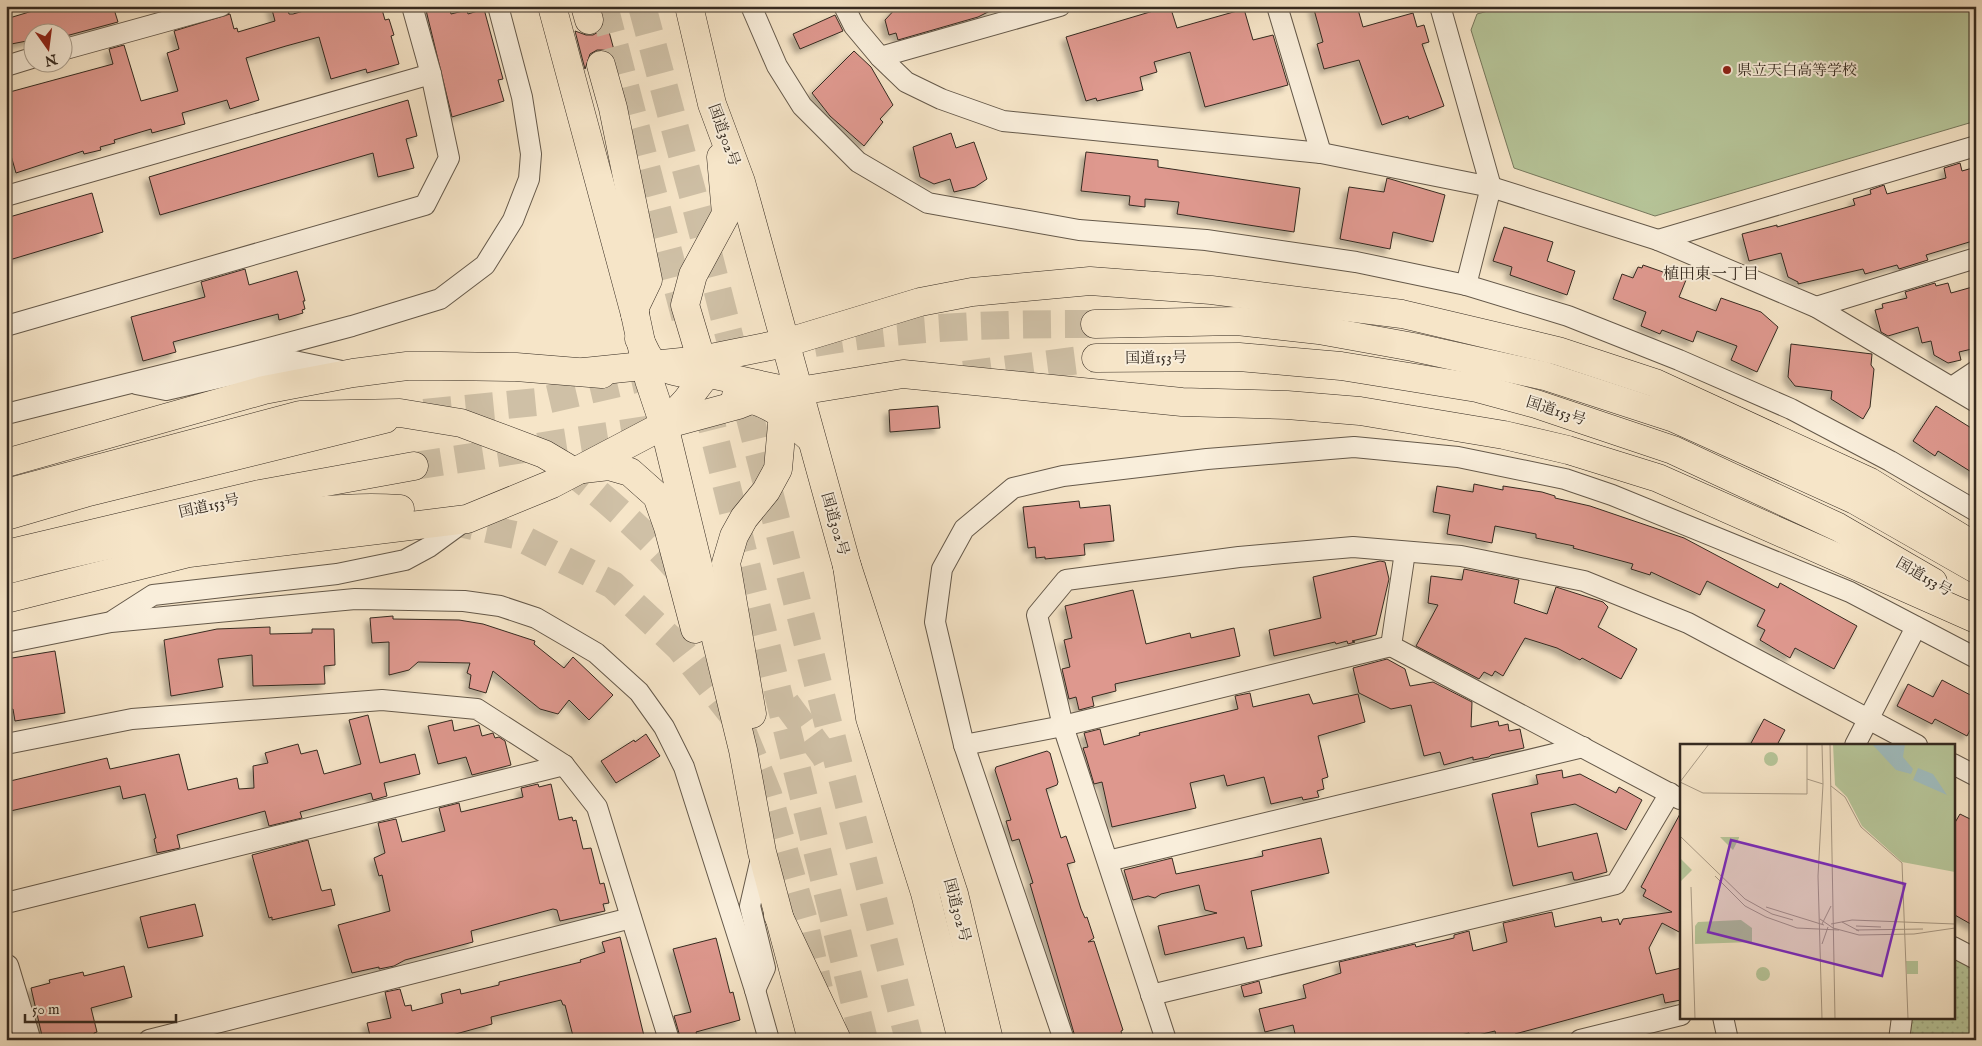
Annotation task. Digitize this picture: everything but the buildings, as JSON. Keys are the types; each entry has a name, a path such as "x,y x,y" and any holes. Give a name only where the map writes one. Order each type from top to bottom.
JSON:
{"highway":[{"path":"552,6 637,327 651,371 743,750 761,845 812,1040"},
{"name":"国道302号","path":"689,6 712,104 741,182 785,343 789,398 811,439 847,566 954,894 989,1040"},
{"path":"601,65 613,108 648,280 635,307 637,327"},
{"path":"700,375 685,305 693,275 726,214 722,165 712,104"},
{"path":"664,425 700,375 785,343 920,302 964,293 1090,281 1211,290 1402,314 1558,351 1655,383 1870,482 1976,547"},
{"name":"国道153号","path":"1095,324 1237,321 1319,330 1413,347 1545,376 1674,418 1855,500 1976,569"},
{"name":"国道153号","path":"1096,358 1239,357 1341,366 1476,388 1536,404 1673,450 1838,527 1976,607"},
{"path":"6,463 264,390 353,373 407,366 516,366 584,372 651,371 715,375 789,398"},
{"path":"700,375 753,398 789,398 903,374 1182,402 1288,405 1360,411 1504,435 1568,450 1658,478 1976,619"},
{"path":"6,598 189,553 467,519 552,484 574,468 664,425 738,405 753,398"},
{"path":"761,845 762,764 735,623 726,562 734,536 744,518 766,491 778,469 789,398"},
{"path":"6,493 300,415 400,413 461,423 544,454 574,468 609,466 630,472 657,496 668,527 715,704 743,750"},
{"path":"6,516 85,493 400,415"},
{"name":"国道153号","path":"6,554 260,494 414,466"},
{"path":"6,570 158,534 319,511 368,507 400,509"},
{"path":"847,566 870,718 925,893 962,1040"},
{"path":"778,915 837,1040"}],"street":[{"path":"72,47 221,6"},
{"path":"6,326 426,205 449,158 431,74 412,6"},
{"path":"6,414 333,331 440,299 485,265 513,220 529,179 531,154 522,98 498,6"},
{"path":"751,6 777,66 802,106 858,162 928,203 1079,230 1206,240 1337,260 1466,285 1568,316 1679,360 1791,409 1890,461 1976,511"},
{"path":"844,6 854,26 880,57 906,82 941,99 1003,121 1321,153 1491,187 1658,240 1816,307 1887,351 1976,402"},
{"path":"880,57 1060,6"},
{"path":"1277,6 1321,153"},
{"path":"1440,6 1491,187 1466,285"},
{"path":"6,66 22,61"},
{"path":"6,196 431,74"},
{"path":"1658,240 1976,146"},
{"path":"1816,307 1976,258"},
{"path":"129,382 166,390 294,361 353,373"},
{"path":"1952,387 1976,371"},
{"path":"1064,1040 964,745 935,622 942,569 964,529 1014,488 1063,476 1207,459 1354,447 1458,458 1565,479 1612,495 1850,592 1976,658"},
{"path":"111,622 153,595 337,574 405,560 429,546 467,519"},
{"path":"1166,1040 1063,726 1037,615 1066,580 1239,557 1352,547 1461,556 1584,580 1688,624 1915,744"},
{"path":"1391,646 1405,552"},
{"path":"6,643 111,622 176,614 355,599 464,601 500,606 536,618 596,653 639,692 664,727 684,767 755,990 768,1040"},
{"path":"1856,744 1916,627"},
{"path":"964,745 1063,726 1391,646 1675,796 1616,884 1151,995"},
{"path":"6,744 132,719 382,700 477,709 564,766 597,807 669,1040"},
{"path":"1108,861 1583,747"},
{"path":"1954,765 1976,776"},
{"path":"6,904 564,766"},
{"path":"755,990 765,968 750,906 761,845"},
{"path":"148,1040 195,1034 631,918"},
{"path":"1954,948 1976,959"},
{"path":"6,966 28,1040"},
{"path":"1580,1040 1680,1015"},
{"path":"1723,1018 1728,1040"},
{"path":"1900,1040 1902,1018"}],"green space":[{"name":"県立天白高等学校","path":"1506,6 1976,6 1976,121 1655,216 1514,168 1471,30 1477,14"},
{"path":"1954,958 1976,969 1976,1040 1907,1040 1910,1018 1954,1018"}],"tunnel":[{"path":"604,6 686,320"},
{"path":"642,6 698,214 909,1040"},
{"path":"814,343 849,337 954,327 1095,324"},
{"path":"964,375 1096,358"},
{"path":"696,362 864,1040"},
{"path":"424,413 537,402 662,373"},
{"path":"414,466 653,429"},
{"path":"566,467 643,533 685,578"},
{"path":"446,520 515,535 613,585 680,648 739,723 768,794 804,921 819,989"},
{"path":"786,703 825,756 833,772"}],"place":[{"name":"県立天白高等学校","path":"1727,70"}],"district":[{"name":"植田東一丁目","path":"1711,275"}]}
